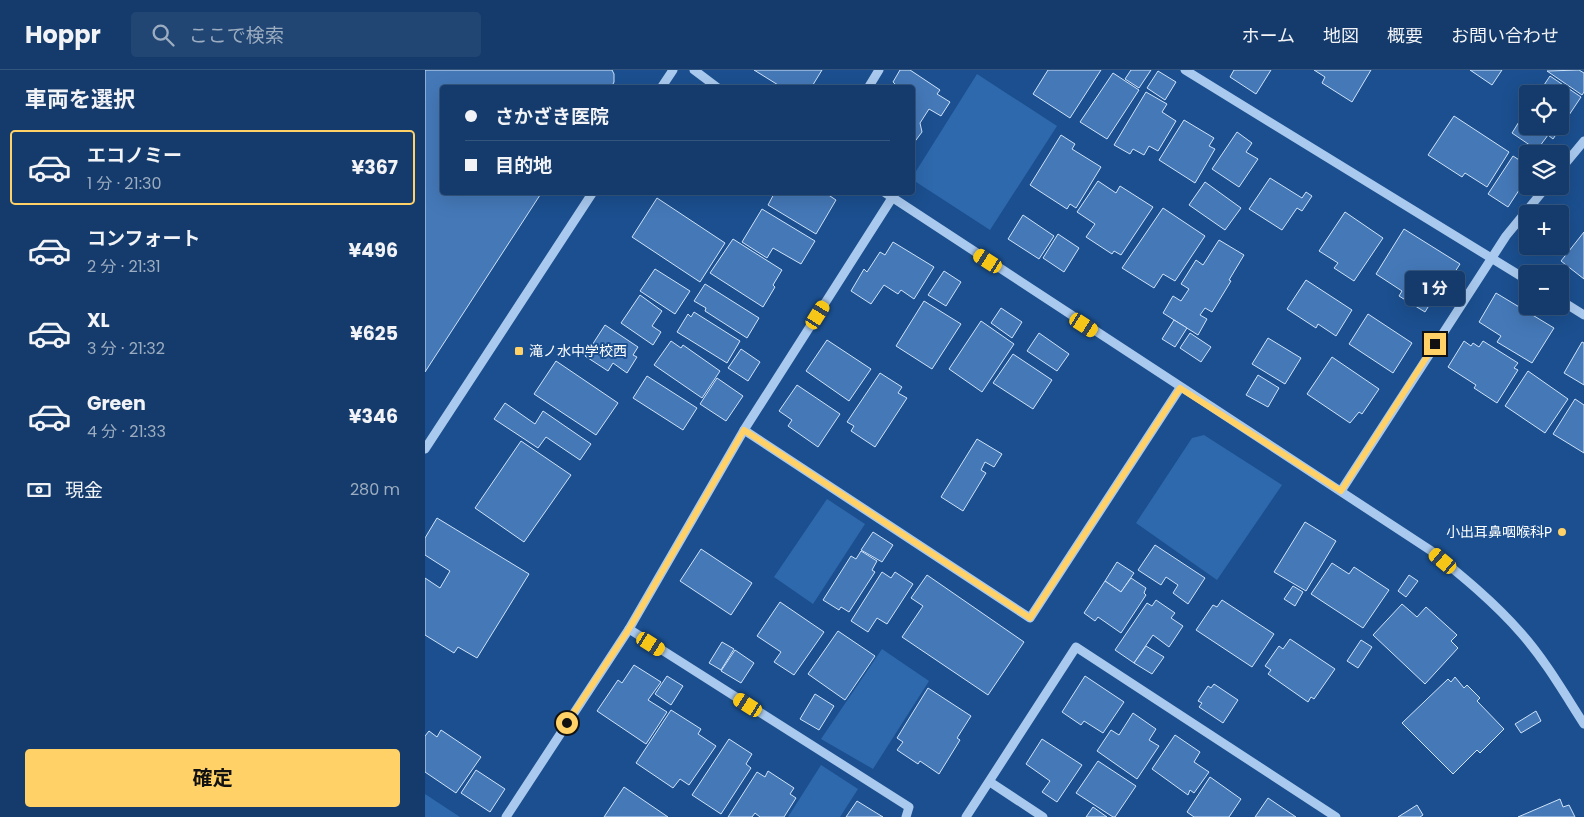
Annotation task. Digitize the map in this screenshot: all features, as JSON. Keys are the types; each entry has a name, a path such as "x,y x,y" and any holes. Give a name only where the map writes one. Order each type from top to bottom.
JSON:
{"street":[{"path":"663,85 673,70"},
{"path":"694,70 714,85"},
{"path":"870,85 879,70"},
{"path":"1185,70 1519,275"},
{"path":"1569,159 1584,141"},
{"path":"425,449 591,195"},
{"path":"888,195 1430,550 1482,593 1521,633 1552,673 1584,724"},
{"path":"1341,491 1506,236 1540,195"},
{"path":"506,817 629,629 744,430 892,198"},
{"path":"1569,306 1584,315"},
{"path":"744,430 1030,618 1180,388"},
{"path":"629,629 909,807 906,817"},
{"path":"966,817 1075,647 1336,817"},
{"path":"990,782 1043,817"}],"shaded area":[{"path":"977,74 1057,126 990,230 915,181 915,173"},
{"path":"1204,435 1282,485 1217,580 1136,523 1192,438"},
{"path":"827,499 865,524 813,604 774,577"},
{"path":"882,649 929,681 873,769 821,739"},
{"path":"821,765 858,789 840,817 788,817"},
{"path":"425,794 460,817 425,817"}],"building":[{"path":"425,70 612,70 614,74 612,85 440,85 440,195 540,195 425,372"},
{"path":"754,70 822,70 813,85 778,85"},
{"path":"900,70 910,70 940,90 937,94 950,102 941,116 929,109 920,123 922,132 915,141 915,85 896,85 893,82"},
{"path":"1048,70 1101,70 1070,118 1033,94"},
{"path":"1131,70 1151,70 1139,88 1125,79"},
{"path":"1234,70 1271,70 1256,94 1230,77"},
{"path":"1314,70 1371,70 1352,102 1322,83 1325,77"},
{"path":"1470,70 1502,70 1492,85"},
{"path":"1579,70 1584,73 1584,92 1582,95 1547,71"},
{"path":"1158,71 1176,82 1165,100 1147,88"},
{"path":"1113,73 1139,90 1107,139 1080,122"},
{"path":"1550,76 1563,85 1544,85"},
{"path":"1569,89 1581,97 1569,115"},
{"path":"1146,92 1167,104 1162,112 1176,121 1158,151 1149,146 1144,155 1133,149 1130,154 1114,145"},
{"path":"1454,116 1509,152 1487,187 1465,173 1462,177 1428,155"},
{"path":"1184,120 1214,138 1209,146 1215,149 1195,183 1159,160"},
{"path":"1519,122 1519,135 1548,135 1541,145 1530,145 1512,133"},
{"path":"1237,132 1252,143 1246,152 1258,159 1239,187 1212,169"},
{"path":"1061,135 1075,144 1072,149 1101,167 1076,208 1070,204 1067,209 1030,185"},
{"path":"1513,156 1519,160 1519,190 1508,207 1488,194"},
{"path":"1270,178 1302,198 1306,192 1312,196 1302,211 1297,208 1282,230 1249,209"},
{"path":"1098,181 1116,193 1120,186 1153,207 1121,255 1114,251 1112,254 1086,237 1095,224 1077,212"},
{"path":"1205,182 1241,208 1225,230 1189,205"},
{"path":"773,195 828,195 836,200 816,234 768,205"},
{"path":"657,198 725,243 700,282 632,237"},
{"path":"1163,208 1205,236 1175,281 1163,274 1154,288 1122,268"},
{"path":"762,209 815,241 801,264 773,248 767,258 742,242"},
{"path":"1345,212 1383,238 1354,281 1334,268 1338,263 1319,251"},
{"path":"1023,215 1054,236 1039,259 1008,239"},
{"path":"1404,229 1460,264 1439,297 1436,294 1425,312 1399,296 1402,291 1376,274"},
{"path":"1584,232 1584,279 1569,267 1569,265 1561,261 1566,255 1569,255 1569,251"},
{"path":"1058,234 1079,248 1064,272 1043,258"},
{"path":"733,239 782,270 773,285 775,287 763,307 710,273"},
{"path":"1219,240 1244,255 1212,312 1205,308 1200,315 1207,319 1198,335 1163,313 1173,296 1181,301 1189,289 1181,284 1196,260 1203,265"},
{"path":"893,242 934,267 914,299 901,290 898,294 884,285 871,304 851,291 864,269 867,272 880,252 885,255"},
{"path":"655,269 690,291 675,314 640,291"},
{"path":"944,271 961,282 946,306 928,295"},
{"path":"1306,280 1352,310 1336,336 1318,324 1316,328 1287,309"},
{"path":"705,284 759,318 747,338 705,311 706,308 694,301"},
{"path":"1496,293 1519,307 1519,315 1532,315 1554,328 1532,363 1497,342 1501,336 1479,322"},
{"path":"640,295 662,311 652,326 661,332 653,345 621,323"},
{"path":"924,301 961,324 932,369 896,346"},
{"path":"1001,308 1022,322 1012,338 991,323"},
{"path":"694,312 740,341 727,363 677,332 688,314 691,317"},
{"path":"1368,314 1412,343 1393,373 1349,344"},
{"path":"1174,320 1187,328 1175,347 1162,339"},
{"path":"981,321 1014,344 982,392 949,369"},
{"path":"605,325 638,347 633,355 637,357 627,373 613,363 608,371 585,356"},
{"path":"1039,333 1069,354 1057,371 1027,351"},
{"path":"1190,333 1211,347 1201,362 1180,348"},
{"path":"1268,338 1301,358 1285,384 1252,364"},
{"path":"827,340 871,369 849,401 806,371"},
{"path":"671,341 681,348 683,345 720,371 702,398 654,365"},
{"path":"1464,341 1471,346 1473,343 1479,347 1483,341 1518,363 1514,368 1518,370 1497,403 1474,388 1476,385 1448,367"},
{"path":"1582,342 1584,343 1584,385 1564,373"},
{"path":"741,349 760,362 748,381 728,368"},
{"path":"1013,354 1052,380 1033,409 993,383"},
{"path":"1332,357 1379,389 1362,414 1359,412 1350,423 1307,394"},
{"path":"556,361 618,403 596,435 534,394"},
{"path":"1528,371 1568,399 1545,433 1505,406"},
{"path":"880,373 902,387 898,393 907,398 875,447 851,431 854,426 847,422"},
{"path":"1258,375 1279,388 1268,407 1246,395"},
{"path":"647,376 697,408 683,430 633,398"},
{"path":"717,378 743,396 726,421 700,404"},
{"path":"797,385 840,414 818,447 788,426 792,420 779,411"},
{"path":"1575,399 1584,405 1584,453 1553,434"},
{"path":"505,403 535,424 543,411 591,444 580,460 546,437 538,448 494,419"},
{"path":"977,439 1002,454 994,467 985,462 981,470 986,473 963,511 941,497"},
{"path":"521,441 571,475 524,542 475,508"},
{"path":"437,518 529,574 477,658 458,647 454,653 425,635 425,578 440,588 450,571 425,555 425,538"},
{"path":"1305,522 1336,541 1306,591 1274,572"},
{"path":"873,532 893,545 882,562 861,550"},
{"path":"1155,545 1205,578 1188,604 1173,593 1178,585 1166,577 1161,585 1138,570"},
{"path":"701,549 752,583 731,615 680,581"},
{"path":"861,551 877,561 872,570 875,572 849,612 841,607 839,610 823,600 851,556 856,559"},
{"path":"1117,562 1134,573 1121,592 1105,581"},
{"path":"1332,563 1349,574 1354,567 1389,590 1363,628 1311,594"},
{"path":"882,572 891,578 895,572 913,584 887,624 877,618 868,632 851,621"},
{"path":"927,575 1024,642 988,695 902,637 923,606 911,598"},
{"path":"1409,575 1418,581 1406,597 1398,591"},
{"path":"1131,578 1146,588 1144,593 1146,595 1121,633 1098,617 1095,621 1084,613 1105,581 1121,592"},
{"path":"1293,586 1303,592 1295,606 1284,599"},
{"path":"1156,600 1175,613 1171,618 1183,626 1169,647 1153,635 1134,663 1115,650 1147,603 1152,606"},
{"path":"1222,600 1274,634 1252,667 1196,630 1213,605 1217,607"},
{"path":"780,602 824,632 794,675 774,662 781,652 757,636"},
{"path":"1402,604 1417,617 1426,607 1457,635 1451,641 1458,648 1425,684 1373,635"},
{"path":"838,631 875,656 845,700 808,674"},
{"path":"1290,639 1335,669 1314,699 1311,697 1308,702 1268,674 1271,670 1265,666 1279,646 1283,649"},
{"path":"1361,640 1372,647 1358,668 1347,661"},
{"path":"722,642 734,649 721,670 709,663"},
{"path":"1146,646 1164,657 1152,674 1134,663"},
{"path":"735,650 754,663 741,683 721,671"},
{"path":"634,665 661,682 648,700 667,712 646,744 597,711 618,680 622,683"},
{"path":"667,676 683,686 671,705 655,694"},
{"path":"1085,676 1124,702 1103,733 1084,721 1081,725 1062,712"},
{"path":"1455,677 1464,688 1467,685 1480,698 1477,701 1504,729 1480,753 1477,750 1453,774 1402,723 1448,679 1451,682"},
{"path":"1214,684 1238,700 1223,723 1199,707 1202,703 1198,701 1208,686 1211,688"},
{"path":"928,688 971,716 957,738 960,740 939,774 920,761 918,764 897,750 903,742 897,738"},
{"path":"815,694 834,706 819,730 800,719"},
{"path":"671,710 701,729 698,734 716,746 689,785 680,779 673,788 636,763"},
{"path":"1536,711 1541,721 1521,733 1515,724"},
{"path":"1133,713 1156,729 1149,740 1159,746 1137,779 1097,751 1111,730 1119,735"},
{"path":"441,730 481,757 456,793 425,772 425,736 429,731 437,737"},
{"path":"1175,735 1200,752 1194,762 1209,772 1194,793 1190,790 1188,795 1152,769"},
{"path":"729,739 752,754 746,764 751,768 721,814 692,795"},
{"path":"1042,739 1082,765 1057,802 1042,792 1050,781 1026,764"},
{"path":"1098,761 1136,786 1115,817 1076,793"},
{"path":"476,770 505,789 490,812 461,793"},
{"path":"768,771 794,788 790,794 796,798 784,817 760,817 755,813 752,817 728,817 757,772 765,777"},
{"path":"1210,777 1241,799 1229,817 1194,817 1187,812"},
{"path":"624,787 668,817 604,817"},
{"path":"1268,798 1296,817 1255,817"},
{"path":"1560,799 1563,807 1569,805 1575,817 1518,817"},
{"path":"857,801 883,817 846,817"},
{"path":"1417,805 1423,815 1420,817 1398,817"},
{"path":"1093,807 1107,817 1086,817"}],"place":[{"name":"滝ノ水中学校西","path":"519,351"},
{"name":"小出耳鼻咽喉科P","path":"1562,532"}],"route":[{"path":"567,723 629,629 744,430 1030,618 1180,388 1341,491 1435,344"}]}
